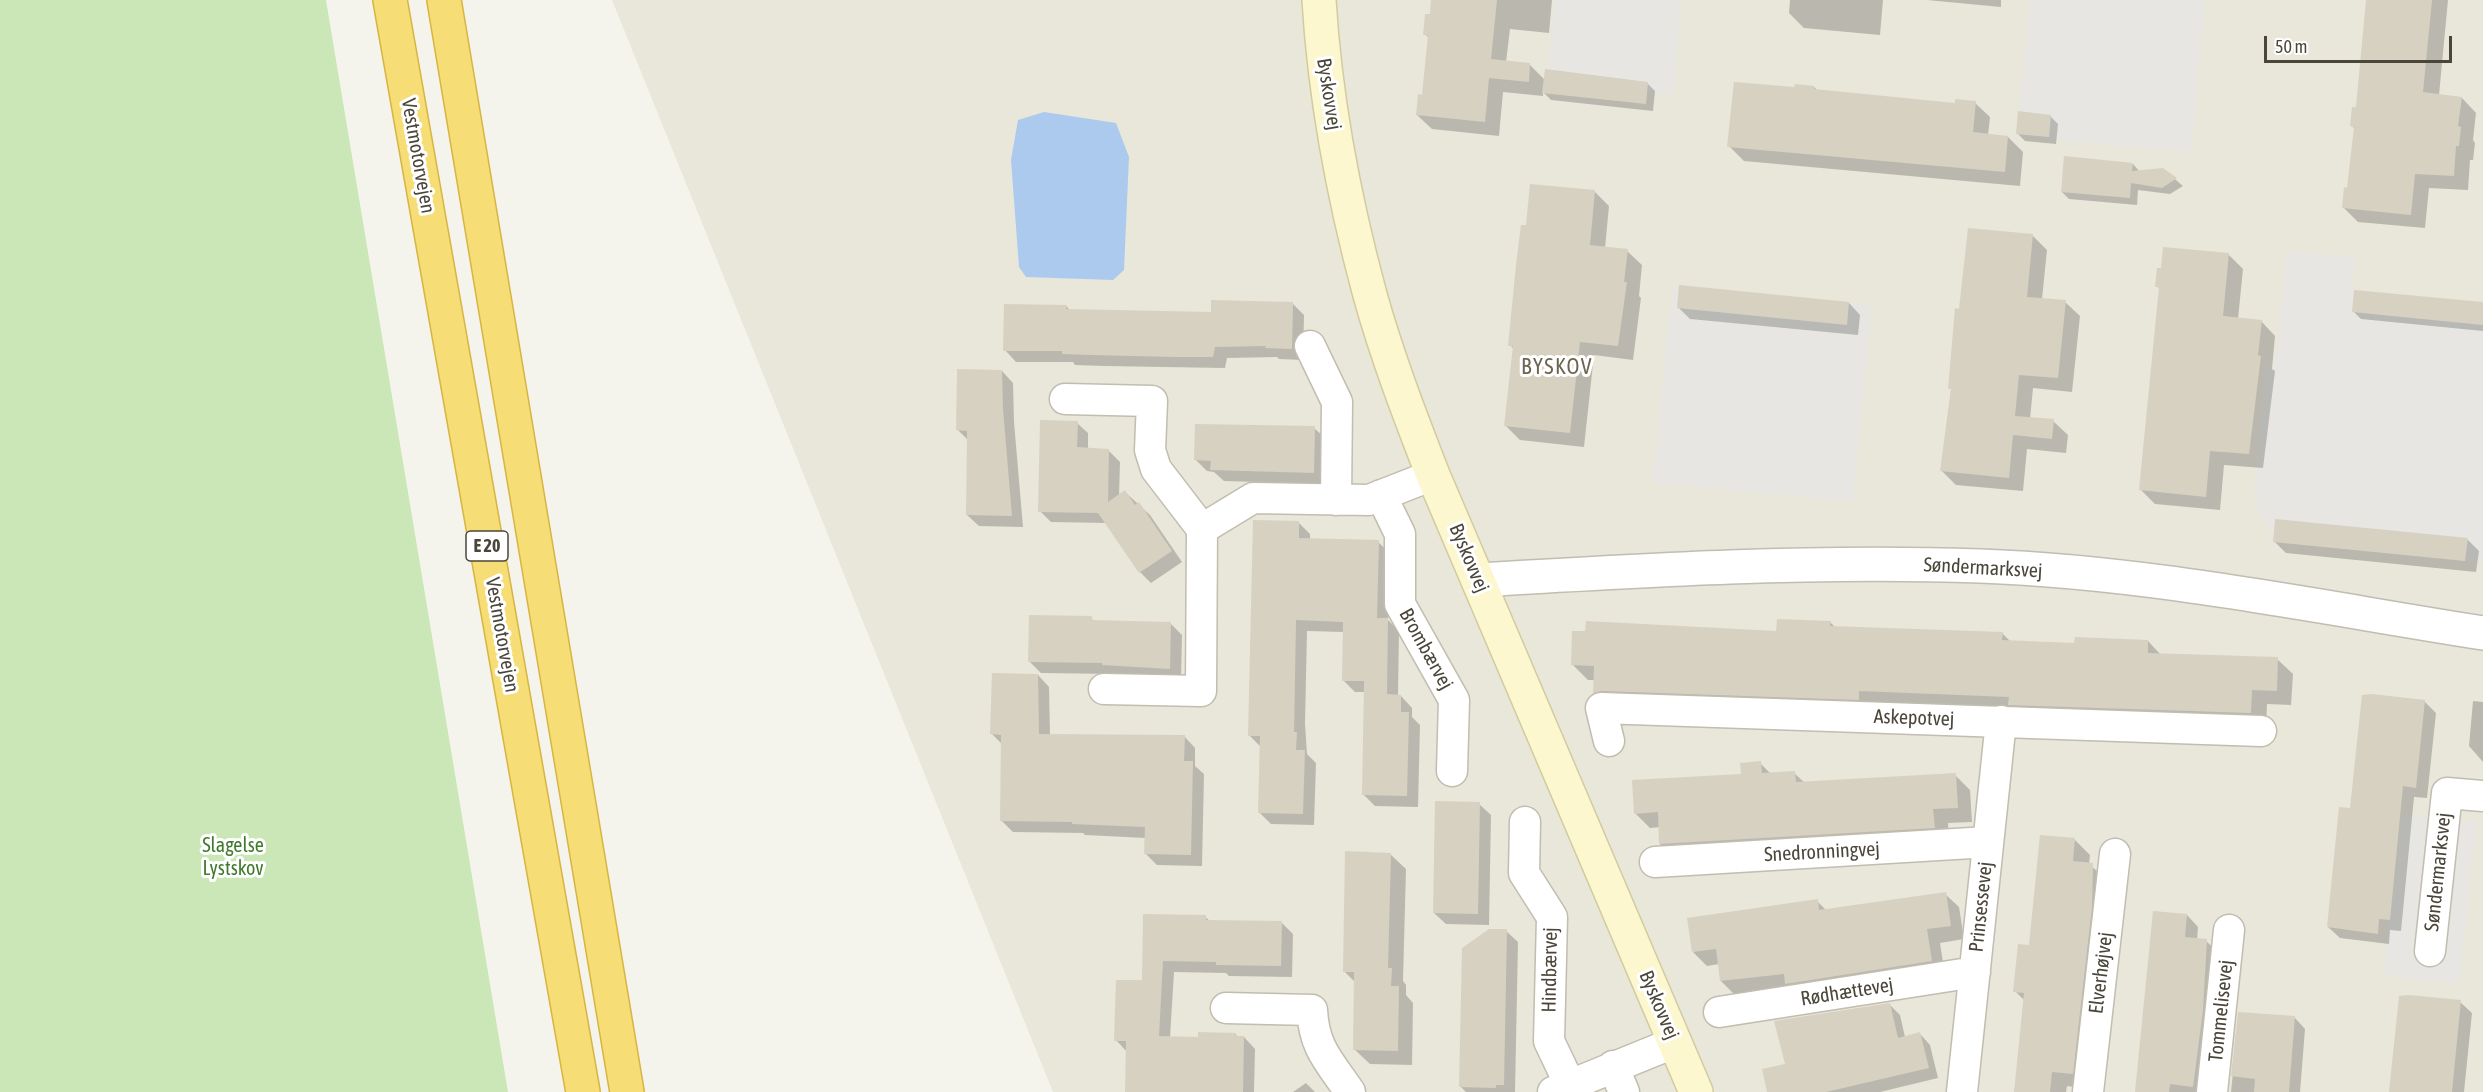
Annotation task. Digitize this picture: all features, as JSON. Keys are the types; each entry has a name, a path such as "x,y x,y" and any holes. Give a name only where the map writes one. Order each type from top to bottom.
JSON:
{"highway":[{"name":"Vestmotorvejen","path":"390,0 583,1092"},
{"name":"E 20","path":"444,0 627,1092"}],"main road":[{"name":"Byskovvej","path":"1319,0 1323,57 1345,189 1370,296 1398,384 1433,475 1696,1092"}],"street":[{"path":"1310,346 1337,402 1336,500"},
{"path":"1065,399 1152,401 1149,450 1156,469 1202,530 1202,691 1104,689"},
{"path":"1202,530 1253,498 1369,500 1433,475"},
{"name":"Brombærvej","path":"1381,495 1400,534 1400,604 1454,700 1452,771"},
{"name":"Søndermarksvej","path":"1478,580 1642,569 1851,564 1982,566 2095,574 2483,633"},
{"name":"Askepotvej","path":"1609,741 1601,708 2260,731"},
{"name":"Prinsessevej","path":"1962,1092 2001,721"},
{"name":"Søndermarksvej","path":"2430,951 2447,793 2483,796"},
{"name":"Hindbærvej","path":"1525,822 1524,873 1551,917 1549,1041 1562,1088 1618,1079 1676,1042"},
{"name":"Snedronningvej","path":"1655,862 1988,842"},
{"name":"Elverhøjvej","path":"2088,1092 2115,854"},
{"name":"Tommelisevej","path":"2212,1092 2229,930"},
{"name":"Rødhættevej","path":"1719,1012 1974,972"},
{"path":"1226,1008 1312,1010 1313,1032 1320,1048 1350,1092"}],"shaded area":[{"path":"612,0 2483,0 2483,1092 1053,1092"},
{"path":"1555,0 1681,0 1673,94 1547,83"},
{"path":"2030,0 2205,0 2191,152 2017,136"},
{"path":"2287,251 2355,257 2351,287 2356,293 2483,306 2483,563 2275,542 2254,500 2265,366 2275,366"},
{"path":"1672,287 1871,305 1853,501 1653,483"},
{"path":"2401,815 2476,822 2459,984 2384,976"}],"green space":[{"name":"Slagelse Lystskov","path":"0,0 326,0 508,1092 0,1092"}],"water":[{"path":"1044,112 1116,123 1129,157 1124,270 1113,280 1026,277 1019,267 1011,160 1018,120"}],"building":[{"path":"1431,0 1497,0 1491,59 1530,63 1529,82 1489,78 1485,122 1416,115 1418,94 1422,95 1428,35 1423,35 1425,14 1430,14"},
{"path":"2366,0 2432,0 2423,92 2462,97 2458,126 2461,127 2459,146 2456,146 2454,176 2415,174 2411,215 2342,208 2344,187 2347,188 2354,127 2350,126 2352,107 2356,107"},
{"path":"1545,69 1648,82 1646,104 1542,93"},
{"path":"1734,82 1794,87 1795,84 1814,86 1814,89 1955,103 1955,99 1976,101 1973,132 2008,136 2005,172 1727,147"},
{"path":"2018,111 2051,115 2049,137 2016,134"},
{"path":"2064,156 2133,163 2132,171 2163,168 2177,178 2162,188 2131,183 2130,198 2061,192"},
{"path":"1530,184 1595,190 1590,245 1628,249 1624,282 1627,282 1618,346 1580,342 1570,433 1504,426 1513,346 1508,346 1516,265 1521,225 1526,225"},
{"path":"1968,228 2033,234 2027,297 2066,300 2058,378 2019,375 2015,416 2054,419 2052,439 2013,435 2009,478 1940,471 1951,389 1948,389 1955,308 1959,309"},
{"path":"2163,247 2229,253 2223,316 2262,320 2258,355 2261,356 2249,454 2210,451 2206,497 2139,490 2159,287 2155,287 2157,268 2161,268"},
{"path":"1679,285 1849,302 1847,325 1677,308"},
{"path":"2354,290 2483,302 2483,325 2352,312"},
{"path":"1211,300 1293,302 1292,349 1265,348 1266,346 1215,347 1213,357 1003,351 1004,304 1067,305 1066,309 1211,312"},
{"path":"957,369 1002,370 1012,516 966,515 967,431 956,430"},
{"path":"1040,420 1078,421 1077,447 1109,449 1108,502 1125,490 1135,505 1139,502 1172,551 1139,573 1098,513 1038,512"},
{"path":"1195,424 1315,426 1314,473 1210,470 1211,461 1194,460"},
{"path":"2275,519 2468,538 2465,561 2273,542"},
{"path":"1253,520 1299,521 1299,538 1379,540 1377,618 1388,618 1387,694 1401,695 1401,712 1409,712 1407,796 1362,795 1364,681 1342,681 1343,622 1296,620 1294,732 1297,732 1296,750 1305,750 1303,814 1258,813 1260,736 1248,736"},
{"path":"1029,615 1092,616 1092,620 1171,622 1170,669 1102,665 1102,663 1028,662"},
{"path":"1777,619 1831,621 1830,626 2003,632 2002,640 2074,643 2075,637 2148,640 2148,653 2278,657 2277,691 2252,690 2251,713 2008,705 2009,697 1859,691 1859,700 1602,691 1593,693 1594,666 1571,665 1572,631 1585,631 1586,621 1776,631"},
{"path":"992,673 1038,674 1039,734 1185,735 1184,761 1193,761 1191,855 1144,854 1145,827 1072,824 1072,822 1000,821 1001,735 990,734"},
{"path":"2362,695 2425,700 2416,788 2403,786 2390,920 2379,919 2378,934 2327,927 2339,807 2350,808"},
{"path":"1761,761 1762,773 1795,771 1796,782 1956,773 1958,808 1933,809 1935,828 1659,844 1658,812 1634,814 1632,780 1741,774 1740,763"},
{"path":"1435,801 1480,802 1478,914 1433,913"},
{"path":"2040,835 2075,838 2073,861 2093,863 2092,907 2073,1074 2052,1072 2050,1092 2014,1092 2024,993 2013,992 2018,944 2029,945"},
{"path":"1345,851 1391,853 1388,968 1392,968 1391,986 1399,986 1398,1051 1353,1050 1354,972 1343,972"},
{"path":"1946,892 1951,926 1927,929 1932,961 1785,984 1784,974 1720,981 1716,949 1692,952 1687,918 1818,899 1819,910"},
{"path":"2153,911 2187,914 2185,937 2207,939 2203,1010 2193,1087 2170,1084 2169,1092 2135,1092"},
{"path":"1143,914 1206,915 1206,920 1282,921 1281,966 1163,961 1159,1036 1198,1037 1198,1032 1236,1033 1235,1036 1244,1036 1243,1092 1125,1092 1126,1041 1114,1041 1116,980 1142,980"},
{"path":"1489,929 1507,929 1504,1085 1496,1085 1496,1088 1459,1087 1462,948"},
{"path":"2399,996 2461,1000 2452,1092 2389,1092"},
{"path":"1890,1003 1898,1038 1920,1032 1929,1068 1826,1092 1767,1092 1762,1069 1785,1064 1774,1021"},
{"path":"2238,1012 2295,1016 2289,1092 2254,1092 2255,1079 2231,1076"}],"district":[{"name":"BYSKOV","path":"1557,367"}]}
